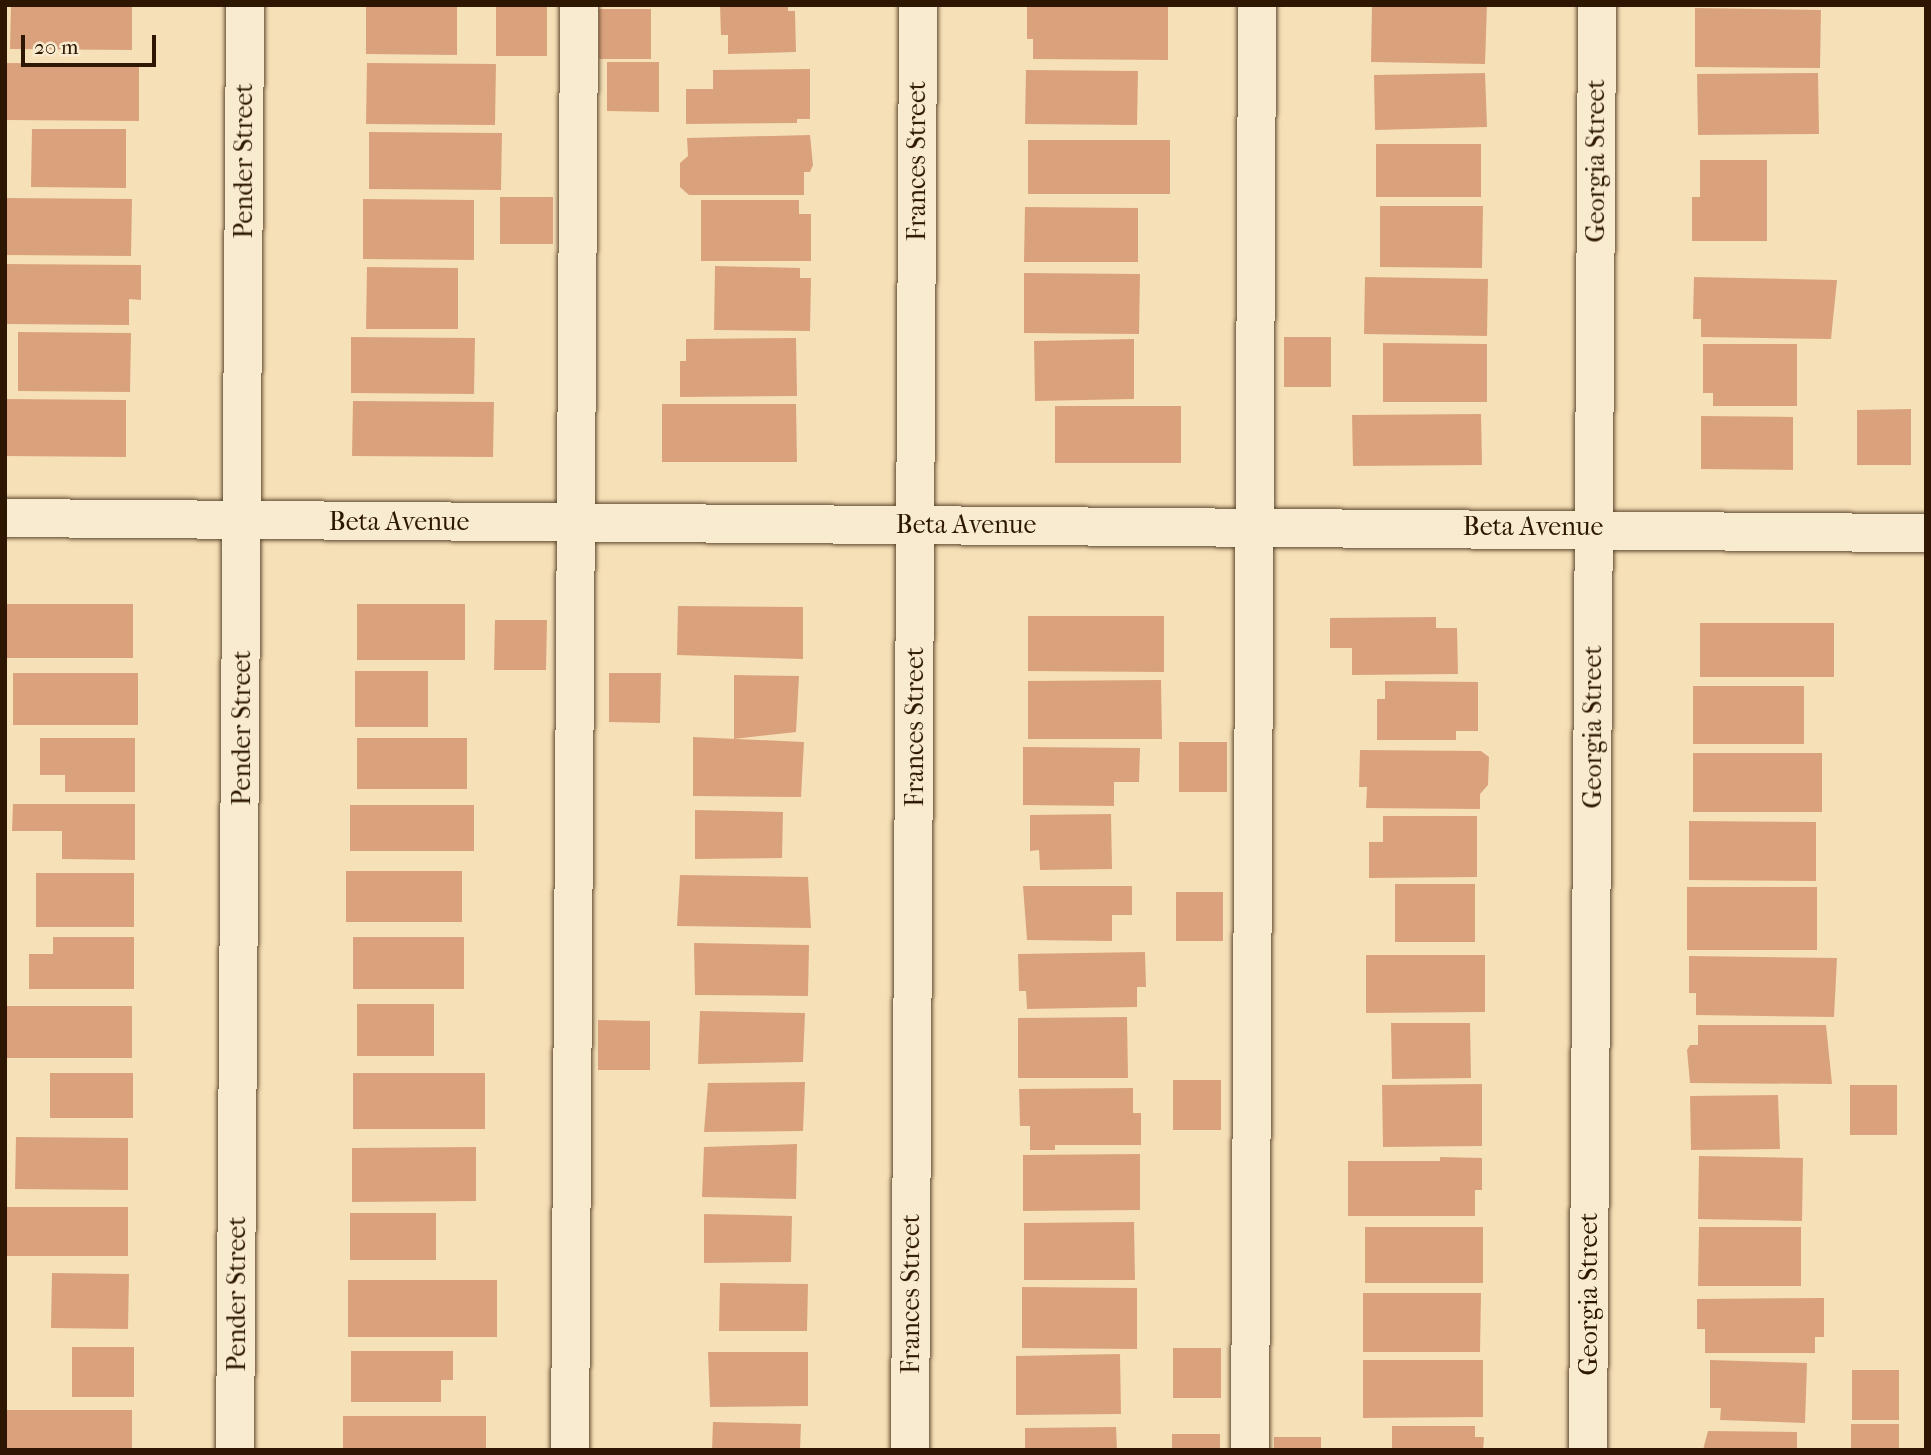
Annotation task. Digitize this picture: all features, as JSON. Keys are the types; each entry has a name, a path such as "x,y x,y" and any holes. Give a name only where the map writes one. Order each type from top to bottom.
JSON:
{"street":[{"name":"Pender Street","path":"235,1450 245,5"},
{"path":"570,1450 573,522 579,5"},
{"name":"Frances Street","path":"910,1450 918,5"},
{"path":"1250,1450 1257,5"},
{"name":"Georgia Street","path":"1588,1450 1597,5"},
{"name":"Beta Avenue","path":"5,518 243,522 1594,528 1926,533"}],"building":[{"path":"11,5 132,5 132,50 10,49"},
{"path":"366,5 457,5 457,55 366,54"},
{"path":"720,5 788,5 788,11 795,11 796,52 728,54 728,35 721,35"},
{"path":"1027,5 1168,5 1168,60 1033,59 1033,39 1027,39"},
{"path":"1372,5 1487,5 1485,64 1371,62"},
{"path":"496,6 547,7 547,56 496,56"},
{"path":"1695,8 1821,10 1820,68 1695,67"},
{"path":"599,9 651,9 651,59 599,59"},
{"path":"607,62 659,62 659,112 607,111"},
{"path":"5,63 139,64 139,121 5,120"},
{"path":"367,63 496,64 495,125 366,124"},
{"path":"810,69 810,119 797,119 797,123 686,124 686,89 713,89 713,70"},
{"path":"1026,70 1138,71 1137,125 1025,124"},
{"path":"1485,73 1487,127 1375,130 1374,75"},
{"path":"1818,73 1819,134 1698,135 1697,74"},
{"path":"32,129 126,129 126,188 31,187"},
{"path":"369,132 502,133 501,190 369,189"},
{"path":"810,135 813,165 810,172 804,172 804,195 689,195 680,187 680,163 688,156 687,138"},
{"path":"1028,140 1170,140 1170,194 1028,194"},
{"path":"1376,144 1481,144 1481,197 1376,197"},
{"path":"1700,160 1767,160 1767,241 1692,241 1692,197 1700,197"},
{"path":"500,197 553,197 553,244 500,244"},
{"path":"5,198 132,199 131,256 5,255"},
{"path":"363,199 474,200 474,260 363,259"},
{"path":"701,200 799,200 799,214 811,214 811,261 701,261"},
{"path":"1380,206 1483,206 1482,268 1380,267"},
{"path":"1025,207 1138,208 1138,262 1024,262"},
{"path":"5,264 141,265 141,300 129,299 129,325 5,324"},
{"path":"715,266 800,268 800,278 811,278 810,331 714,330"},
{"path":"367,267 458,268 458,329 366,329"},
{"path":"1024,273 1140,274 1139,334 1024,333"},
{"path":"1365,277 1488,279 1487,336 1364,334"},
{"path":"1694,277 1837,280 1831,339 1701,337 1701,319 1693,319"},
{"path":"18,332 131,333 130,392 18,391"},
{"path":"351,337 475,338 474,394 351,393"},
{"path":"1284,337 1331,337 1331,387 1284,387"},
{"path":"796,338 797,396 680,397 680,361 686,361 686,339"},
{"path":"1134,339 1134,399 1035,401 1034,341"},
{"path":"1383,343 1487,344 1487,402 1383,402"},
{"path":"1703,344 1797,344 1797,406 1713,406 1713,393 1703,393"},
{"path":"5,399 126,400 126,457 5,456"},
{"path":"353,401 494,402 493,457 352,456"},
{"path":"662,404 796,404 797,462 662,462"},
{"path":"1055,406 1181,406 1181,463 1055,463"},
{"path":"1911,409 1911,465 1857,465 1857,410"},
{"path":"1481,414 1482,465 1353,466 1352,415"},
{"path":"1701,416 1793,417 1793,470 1701,469"},
{"path":"5,604 133,604 133,658 5,658"},
{"path":"357,604 465,604 465,660 357,660"},
{"path":"678,606 803,607 803,659 677,655"},
{"path":"1028,616 1164,616 1164,672 1028,671"},
{"path":"1436,617 1436,628 1457,628 1458,674 1352,675 1352,648 1330,648 1330,618"},
{"path":"495,620 547,620 546,670 494,670"},
{"path":"1700,623 1834,623 1834,677 1700,677"},
{"path":"355,671 428,671 428,727 355,727"},
{"path":"13,673 138,673 138,725 13,725"},
{"path":"609,673 661,673 660,723 609,722"},
{"path":"734,675 799,676 796,732 734,739"},
{"path":"1161,680 1162,739 1028,739 1028,681"},
{"path":"1385,681 1478,682 1478,731 1456,731 1456,740 1377,740 1377,699 1385,699"},
{"path":"1693,686 1804,686 1804,744 1693,744"},
{"path":"693,737 804,742 801,797 693,796"},
{"path":"40,738 135,738 135,792 65,792 65,775 40,775"},
{"path":"357,738 467,738 467,789 357,789"},
{"path":"1179,742 1227,742 1227,792 1179,792"},
{"path":"1023,747 1140,748 1139,782 1114,782 1114,806 1023,805"},
{"path":"1360,750 1481,751 1489,757 1488,785 1480,794 1480,809 1366,808 1367,787 1359,787"},
{"path":"1693,753 1822,753 1822,812 1693,812"},
{"path":"13,804 135,804 135,860 62,859 62,831 12,831"},
{"path":"350,805 474,805 474,851 350,851"},
{"path":"695,810 783,812 782,858 695,859"},
{"path":"1111,814 1112,869 1040,870 1039,850 1030,851 1030,815"},
{"path":"1383,816 1477,816 1477,877 1369,878 1369,842 1383,842"},
{"path":"1689,821 1816,822 1816,881 1689,880"},
{"path":"346,871 462,871 462,922 346,922"},
{"path":"36,873 134,873 134,927 36,927"},
{"path":"680,875 808,877 811,928 677,926"},
{"path":"1395,884 1475,884 1475,942 1395,942"},
{"path":"1023,886 1132,886 1132,915 1112,915 1112,941 1027,940"},
{"path":"1687,887 1817,887 1817,950 1687,950"},
{"path":"1176,892 1223,892 1223,941 1176,941"},
{"path":"53,937 134,937 134,989 29,989 29,954 53,954"},
{"path":"353,937 464,937 464,989 353,989"},
{"path":"694,943 809,945 808,996 695,995"},
{"path":"1145,952 1146,987 1137,987 1137,1007 1027,1009 1026,991 1019,991 1018,954"},
{"path":"1366,955 1485,955 1485,1012 1366,1013"},
{"path":"1689,956 1837,958 1834,1017 1696,1015 1696,993 1689,993"},
{"path":"357,1004 434,1004 434,1056 357,1056"},
{"path":"5,1006 132,1006 132,1058 5,1058"},
{"path":"700,1011 805,1013 803,1062 698,1064"},
{"path":"1127,1017 1128,1078 1018,1078 1018,1018"},
{"path":"598,1020 650,1021 650,1070 598,1070"},
{"path":"1391,1023 1470,1023 1471,1078 1392,1079"},
{"path":"1698,1025 1826,1025 1832,1084 1690,1083 1687,1050 1690,1045 1698,1045"},
{"path":"50,1073 133,1073 133,1118 50,1118"},
{"path":"353,1073 485,1073 485,1129 353,1129"},
{"path":"1173,1080 1221,1080 1221,1130 1173,1130"},
{"path":"805,1082 803,1131 704,1132 708,1083"},
{"path":"1482,1084 1482,1146 1383,1147 1382,1085"},
{"path":"1850,1085 1897,1085 1897,1135 1850,1135"},
{"path":"1133,1088 1133,1113 1141,1113 1141,1145 1055,1145 1055,1150 1030,1150 1030,1126 1020,1126 1019,1089"},
{"path":"1778,1095 1780,1149 1691,1150 1690,1096"},
{"path":"16,1137 128,1138 128,1190 15,1189"},
{"path":"797,1144 796,1199 702,1197 704,1147"},
{"path":"476,1147 476,1201 352,1202 352,1148"},
{"path":"1140,1154 1140,1210 1023,1211 1023,1155"},
{"path":"1699,1156 1803,1158 1802,1221 1698,1219"},
{"path":"1440,1157 1482,1158 1482,1190 1475,1190 1475,1216 1348,1216 1348,1161 1440,1161"},
{"path":"5,1207 128,1207 128,1256 5,1256"},
{"path":"350,1213 436,1213 436,1260 350,1260"},
{"path":"704,1214 792,1216 791,1262 704,1263"},
{"path":"1134,1222 1135,1280 1024,1280 1024,1223"},
{"path":"1365,1227 1483,1227 1483,1283 1365,1283"},
{"path":"1699,1227 1801,1227 1801,1286 1698,1286"},
{"path":"52,1273 129,1274 128,1329 51,1328"},
{"path":"348,1280 497,1280 497,1337 348,1337"},
{"path":"720,1283 808,1284 807,1331 719,1331"},
{"path":"1022,1287 1137,1288 1137,1349 1022,1348"},
{"path":"1363,1293 1481,1293 1480,1352 1363,1352"},
{"path":"1824,1298 1824,1337 1815,1337 1815,1353 1705,1353 1705,1329 1697,1329 1697,1299"},
{"path":"72,1347 134,1347 134,1397 72,1397"},
{"path":"1173,1348 1221,1348 1221,1398 1173,1398"},
{"path":"351,1351 453,1351 453,1380 441,1380 441,1402 351,1402"},
{"path":"708,1352 808,1352 808,1406 710,1407"},
{"path":"1120,1354 1121,1414 1016,1415 1016,1356"},
{"path":"1363,1360 1483,1360 1483,1417 1363,1418"},
{"path":"1710,1360 1807,1363 1805,1423 1720,1420 1721,1408 1710,1408"},
{"path":"1852,1370 1899,1370 1899,1420 1852,1420"},
{"path":"5,1410 132,1410 132,1450 5,1450"},
{"path":"343,1416 486,1416 486,1450 343,1450"},
{"path":"713,1422 801,1424 800,1450 712,1450"},
{"path":"1851,1424 1899,1424 1899,1450 1851,1450"},
{"path":"1392,1426 1475,1426 1475,1437 1484,1437 1483,1450 1392,1450"},
{"path":"1116,1427 1117,1450 1025,1450 1025,1428"},
{"path":"1708,1431 1797,1432 1797,1450 1703,1450"},
{"path":"1172,1434 1220,1434 1220,1450 1172,1450"},
{"path":"1274,1437 1321,1437 1321,1450 1274,1450"}]}
